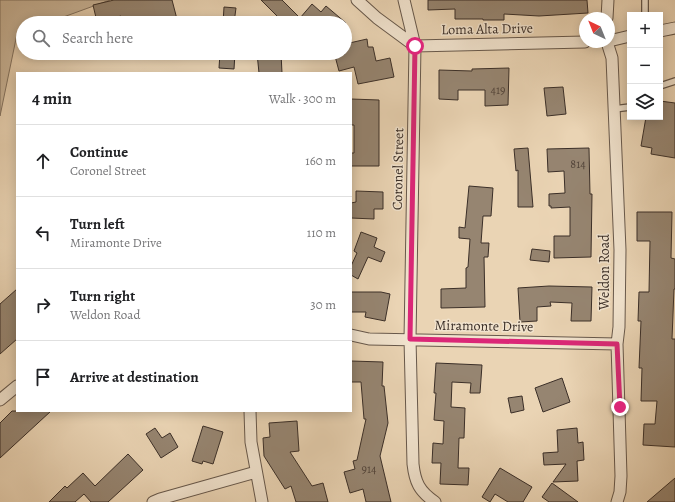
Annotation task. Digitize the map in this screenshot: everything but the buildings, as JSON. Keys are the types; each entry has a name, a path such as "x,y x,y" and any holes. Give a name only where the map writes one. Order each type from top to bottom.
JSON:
{"street":[{"path":"357,0 377,18 415,46"},
{"name":"Coronel Street","path":"404,0 415,46 410,339 412,464 414,477 424,494 435,502"},
{"path":"607,12 608,0"},
{"path":"663,30 675,28"},
{"path":"615,40 627,37"},
{"name":"Loma Alta Drive","path":"415,46 579,42"},
{"name":"Weldon Road","path":"610,48 612,58 620,250 619,327 617,344 620,492 617,502"},
{"name":"Miramonte Drive","path":"352,335 369,339 617,344"},
{"path":"0,400 16,387"},
{"path":"250,412 251,442 262,502"},
{"path":"153,502 256,472"}],"lane":[{"path":"645,0 645,12"},
{"path":"663,85 675,81"},
{"path":"614,109 627,107"}],"shaded area":[{"path":"0,0 110,0 66,16 16,16 16,39 0,116"}],"route":[{"path":"415,46 410,339 617,344 620,407"}]}
